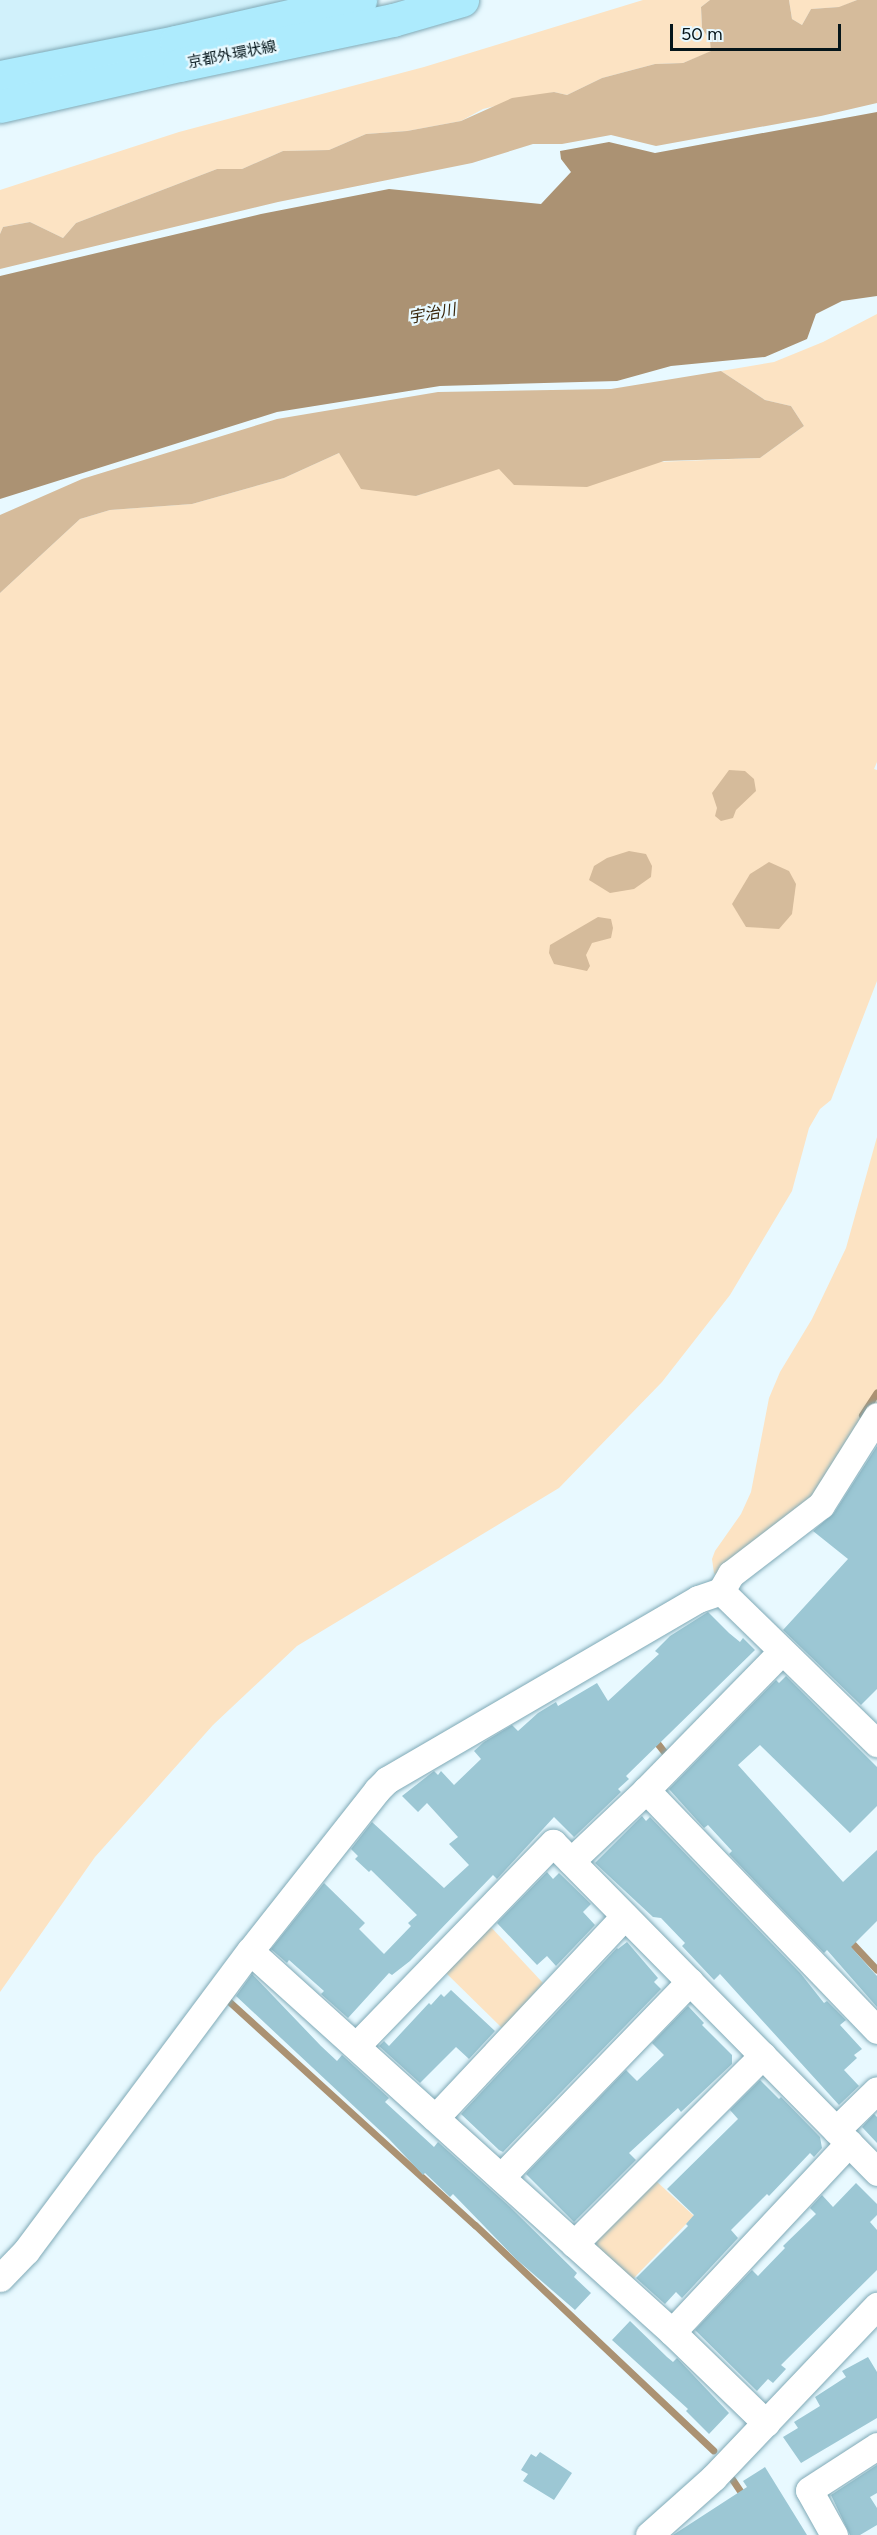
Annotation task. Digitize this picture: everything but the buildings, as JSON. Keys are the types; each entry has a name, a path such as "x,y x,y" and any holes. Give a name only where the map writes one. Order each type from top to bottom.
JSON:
{"main road":[{"name":"京都外環状線","path":"0,77 176,42 360,0"},
{"name":"京都外環状線","path":"0,106 179,65 393,21 462,0"}],"street":[{"path":"0,2278 26,2251 250,1951 387,1780 698,1599 721,1592 731,1574 821,1505 877,1416"},
{"path":"721,1592 877,1743"},
{"path":"571,1861 646,1790 782,1651"},
{"path":"646,1790 877,2030"},
{"path":"356,2046 553,1843 877,2172"},
{"path":"435,2118 625,1916"},
{"path":"250,1951 672,2332 766,2423"},
{"path":"501,2177 690,1981"},
{"path":"574,2244 763,2055"},
{"path":"672,2332 843,2137 877,2090"},
{"path":"649,2535 686,2504 874,2319"},
{"path":"834,2535 809,2490 877,2446"}],"shaded area":[{"path":"0,0 297,0 0,63"},
{"path":"643,0 710,0 701,7 702,28 710,41 712,51 683,63 655,64 602,78 567,95 554,92 483,109 461,121 407,131 366,134 329,150 283,151 242,169 217,169 76,223 63,238 30,222 3,227 0,234 0,190 179,132 424,67"},
{"path":"710,0 789,0 792,19 802,25 811,9 839,7 857,0 877,0 877,103 821,116 656,146 611,135 562,144 533,144 472,163 278,202 0,269 0,234 3,227 30,222 63,238 76,223 217,169 242,169 283,151 329,150 366,134 407,131 461,121 512,98 554,92 567,95 602,78 655,64 683,63 711,51 710,41 702,28 701,7"},
{"path":"789,0 857,0 840,7 811,9 802,25 792,19"},
{"path":"877,314 877,762 874,769 877,770 877,981 831,1100 820,1109 809,1128 792,1191 730,1295 662,1382 559,1488 297,1646 213,1725 95,1857 0,1992 0,593 80,519 110,510 192,504 284,478 339,453 416,496 499,468 760,458 804,426 791,406 765,400 721,371 774,362 823,342"},
{"path":"721,371 765,400 791,406 804,426 760,458 664,461 587,487 514,485 499,469 416,496 361,489 339,453 284,478 192,504 110,510 80,519 0,593 0,515 82,479 277,419 438,392 611,389"},
{"path":"729,770 745,771 754,779 756,791 736,810 733,818 721,821 715,816 717,808 712,793"},
{"path":"629,851 646,854 652,866 651,877 634,889 610,893 589,880 594,866 607,858"},
{"path":"769,862 789,871 796,884 792,914 779,929 746,927 732,904 750,874"},
{"path":"598,917 611,919 613,928 611,938 592,943 586,955 590,966 587,971 554,964 549,953 550,945"},
{"path":"877,1137 877,1407 816,1502 718,1578 714,1573 712,1559 715,1551 741,1514 751,1492 769,1398 780,1372 812,1319 846,1248"},
{"path":"489,1925 543,1983 503,2029 444,1971"},
{"path":"655,2180 694,2216 630,2282 596,2255 596,2240"}],"water":[{"name":"宇治川","path":"877,112 877,296 842,301 816,314 807,339 765,357 671,366 617,381 440,386 277,412 0,499 0,276 261,214 389,189 541,204 571,172 561,159 560,151 609,142 655,153"}],"waterway":[{"path":"862,1415 877,1392"},
{"path":"654,1739 665,1753"},
{"path":"848,1939 877,1970"},
{"path":"223,1996 475,2225 713,2450"},
{"path":"732,2479 744,2497"}]}
